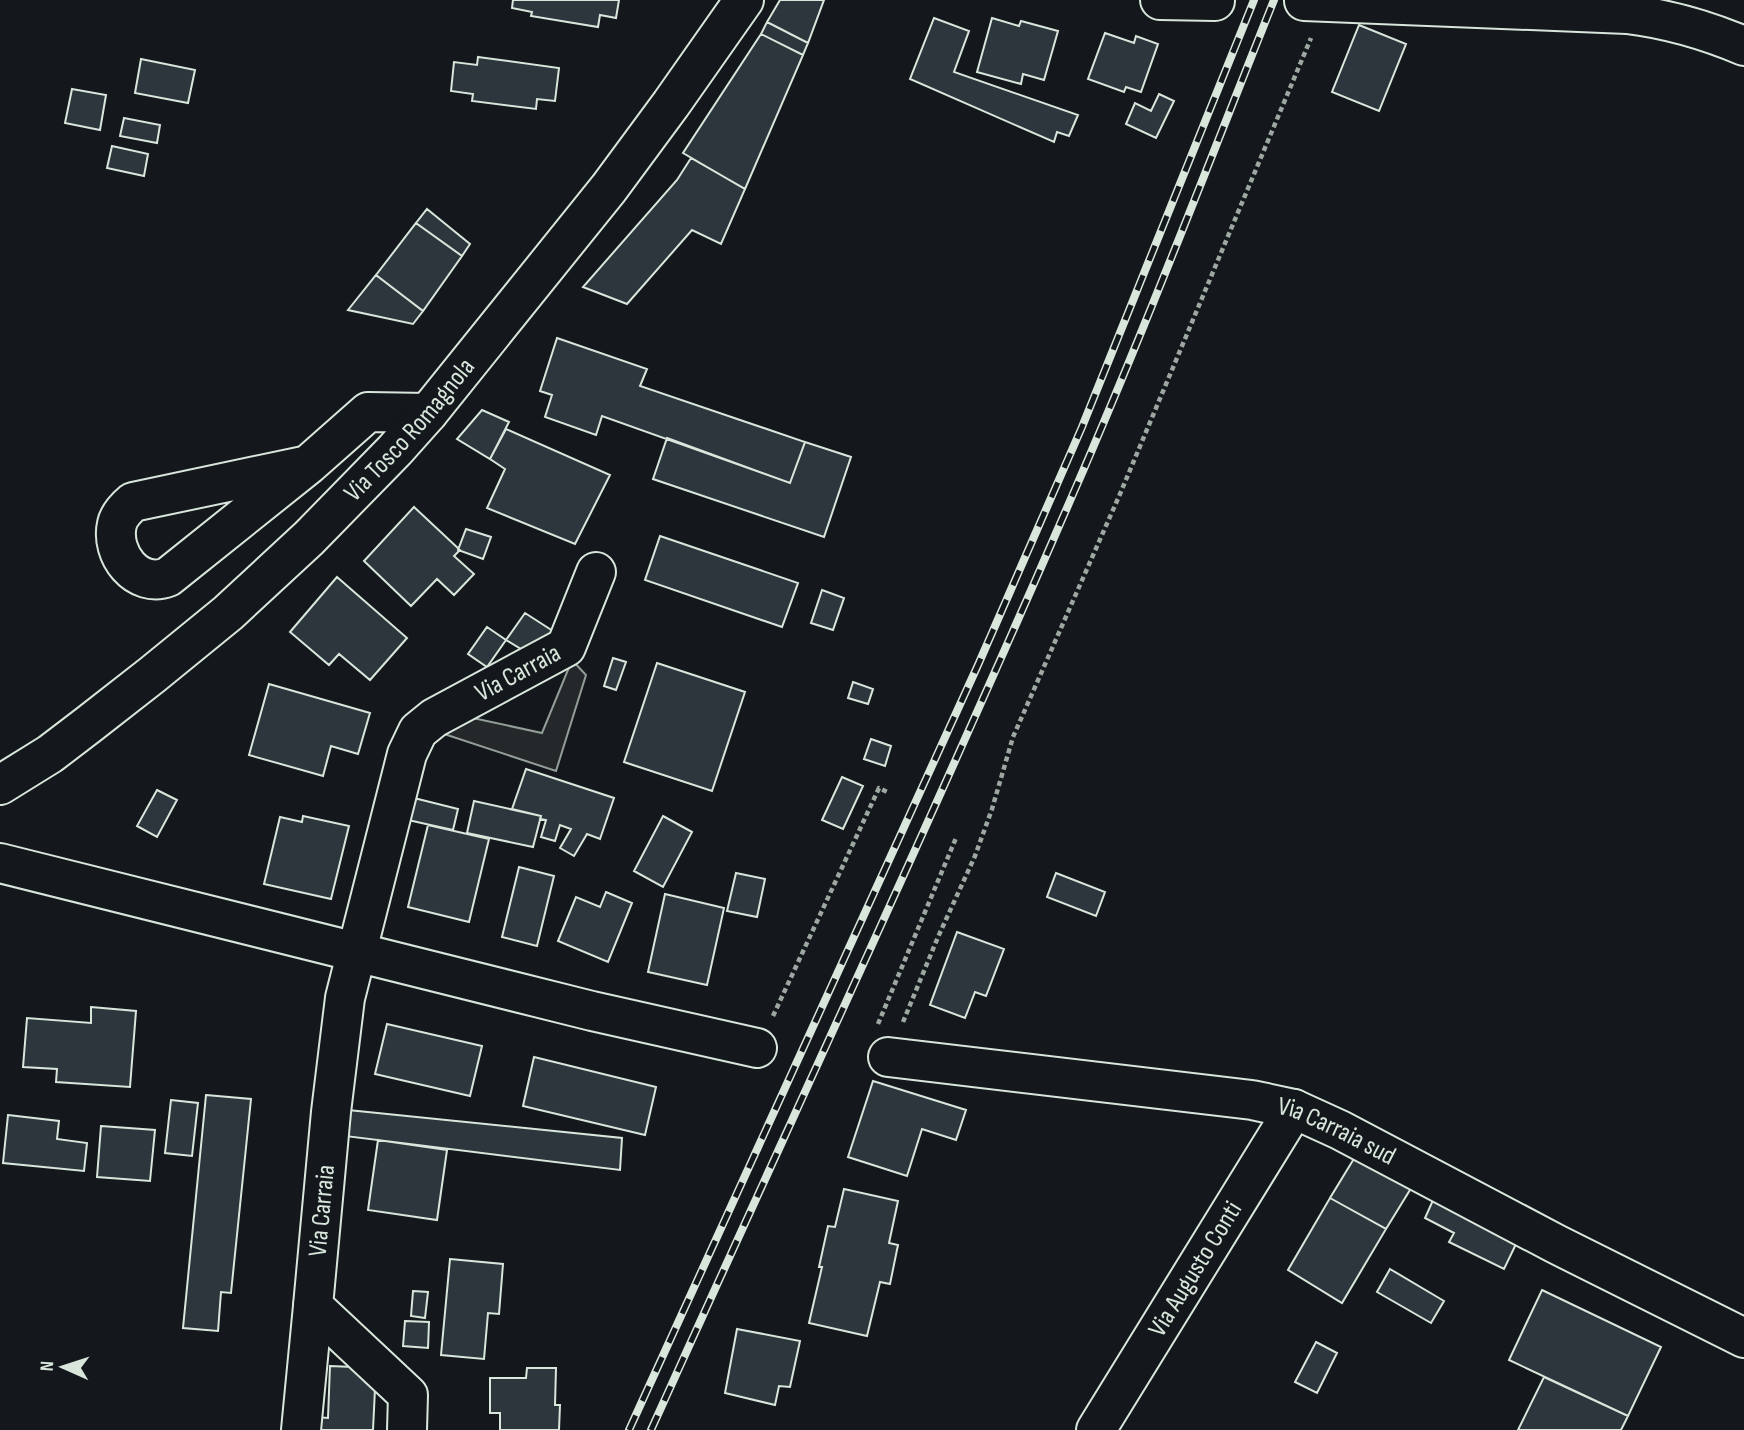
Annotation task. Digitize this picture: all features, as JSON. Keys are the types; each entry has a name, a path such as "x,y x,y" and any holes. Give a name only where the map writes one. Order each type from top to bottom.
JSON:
{"street":[{"name":"Via Tosco Romagnola","path":"0,785 50,754 229,613 309,538 429,413 609,188 744,0"},
{"path":"1160,0 1215,1"},
{"path":"1315,1 1640,15 1681,23 1744,46"},
{"path":"308,465 368,412 429,413"},
{"name":"Via Carraia","path":"301,1430 338,1044 345,998 407,754 418,731 434,718 566,647 596,572"},
{"path":"0,863 592,1011 757,1048"},
{"name":"Via Carraia sud","path":"888,1057 1252,1100 1294,1109 1340,1130 1567,1250 1744,1338"},
{"name":"Via Augusto Conti","path":"1096,1430 1294,1109"},
{"path":"313,1306 408,1395 407,1430"}],"path":[{"path":"956,838 866,1053 888,1057 975,856 1013,737 1120,494 1275,120 1315,1"},
{"path":"757,1048 879,788 887,792"}],"shaded area":[{"path":"572,660 586,675 556,771 432,730 473,718 542,733"}],"building":[{"path":"513,0 619,0 616,18 600,15 598,27 531,16 532,12 512,8"},
{"path":"780,0 824,0 808,43 767,22"},
{"path":"934,18 969,31 954,72 1078,115 1069,136 1057,132 1054,142 910,79"},
{"path":"992,18 1019,26 1021,21 1058,31 1044,80 1023,74 1021,84 977,72"},
{"path":"767,22 808,43 803,55 761,34"},
{"path":"1359,25 1406,44 1379,111 1332,92"},
{"path":"1105,33 1134,43 1136,36 1158,44 1141,92 1126,87 1124,92 1088,79"},
{"path":"761,34 803,55 745,189 683,153"},
{"path":"478,57 559,68 555,101 537,99 536,109 472,101 473,94 451,91 454,62 477,65"},
{"path":"141,59 195,70 188,103 135,93"},
{"path":"72,89 106,95 100,130 65,123"},
{"path":"1159,94 1174,101 1156,138 1126,124 1135,103 1151,111"},
{"path":"124,118 160,125 157,143 120,136"},
{"path":"112,146 148,154 144,176 107,168"},
{"path":"691,158 745,189 721,244 692,230 627,304 583,287 677,180"},
{"path":"427,209 470,244 462,256 416,223"},
{"path":"416,223 462,256 423,311 376,275"},
{"path":"376,275 423,311 413,324 348,310"},
{"path":"557,338 647,369 640,386 805,442 790,483 602,416 596,435 545,417 552,395 540,391"},
{"path":"482,410 509,422 490,459 457,439"},
{"path":"506,429 610,475 575,544 487,508 505,469 490,459"},
{"path":"667,438 790,483 805,442 851,457 824,537 653,479"},
{"path":"414,507 460,550 454,556 474,574 454,595 437,579 411,606 364,561"},
{"path":"466,529 491,537 483,559 458,550"},
{"path":"660,536 798,583 782,627 645,580"},
{"path":"337,577 407,638 370,680 339,654 329,665 290,632"},
{"path":"822,590 844,598 833,630 811,623"},
{"path":"525,613 556,633 526,652 506,640"},
{"path":"487,627 506,640 487,667 468,654"},
{"path":"613,658 626,662 616,690 604,686"},
{"path":"657,663 745,692 712,791 624,762"},
{"path":"853,682 873,689 868,704 848,698"},
{"path":"269,684 370,713 358,754 331,746 323,776 249,755"},
{"path":"871,739 891,746 885,766 864,759"},
{"path":"526,769 614,798 600,839 587,834 574,856 560,848 571,829 560,825 555,841 541,837 546,820 540,819 541,816 512,809"},
{"path":"842,777 863,786 843,829 822,820"},
{"path":"157,790 177,800 157,837 137,826"},
{"path":"414,798 458,809 453,830 408,820"},
{"path":"474,801 541,816 533,847 467,833"},
{"path":"303,816 349,826 331,899 264,884 280,817 302,822"},
{"path":"663,816 692,832 663,887 634,871"},
{"path":"428,825 489,839 469,922 408,907"},
{"path":"519,867 554,876 537,946 502,937"},
{"path":"736,873 765,879 757,917 727,911"},
{"path":"1056,873 1105,892 1096,916 1047,897"},
{"path":"606,892 632,903 608,962 558,941 576,897 600,907"},
{"path":"665,894 724,908 707,985 648,972"},
{"path":"957,932 1004,949 986,996 975,992 965,1018 930,1005"},
{"path":"91,1007 136,1011 130,1087 56,1082 57,1069 23,1067 27,1018 91,1023"},
{"path":"387,1024 482,1046 470,1096 375,1074"},
{"path":"534,1057 656,1087 645,1135 523,1106"},
{"path":"873,1081 966,1110 956,1140 922,1129 907,1176 848,1157"},
{"path":"206,1095 251,1099 231,1293 221,1292 218,1331 183,1328"},
{"path":"171,1100 198,1103 192,1156 165,1153"},
{"path":"348,1110 622,1138 620,1170 345,1136"},
{"path":"8,1115 59,1121 57,1139 87,1143 84,1171 3,1163"},
{"path":"101,1126 155,1130 150,1181 97,1177"},
{"path":"378,1140 447,1150 437,1220 368,1210"},
{"path":"1358,1152 1413,1185 1386,1229 1330,1198"},
{"path":"844,1189 898,1201 889,1243 898,1245 890,1284 880,1282 867,1336 809,1323 828,1226 835,1227"},
{"path":"1330,1198 1386,1229 1342,1303 1288,1270"},
{"path":"1434,1198 1518,1240 1504,1269 1449,1242 1454,1233 1425,1218"},
{"path":"450,1259 503,1264 499,1314 488,1313 484,1359 441,1355"},
{"path":"1390,1269 1444,1301 1431,1323 1377,1292"},
{"path":"1542,1290 1661,1347 1628,1416 1509,1360"},
{"path":"413,1291 428,1292 425,1318 411,1316"},
{"path":"405,1321 429,1322 428,1348 403,1346"},
{"path":"737,1329 800,1341 790,1387 779,1386 775,1405 725,1393"},
{"path":"1316,1342 1337,1353 1317,1393 1295,1382"},
{"path":"330,1366 376,1368 373,1430 316,1430 316,1417 328,1418"},
{"path":"527,1368 556,1368 555,1405 560,1405 559,1430 500,1430 500,1413 490,1413 490,1378 526,1378"},
{"path":"1544,1377 1628,1416 1621,1430 1518,1430"}],"railway":[{"path":"629,1430 978,665 1082,427 1254,0"},
{"path":"651,1430 1022,612 1150,310 1274,0"}]}
